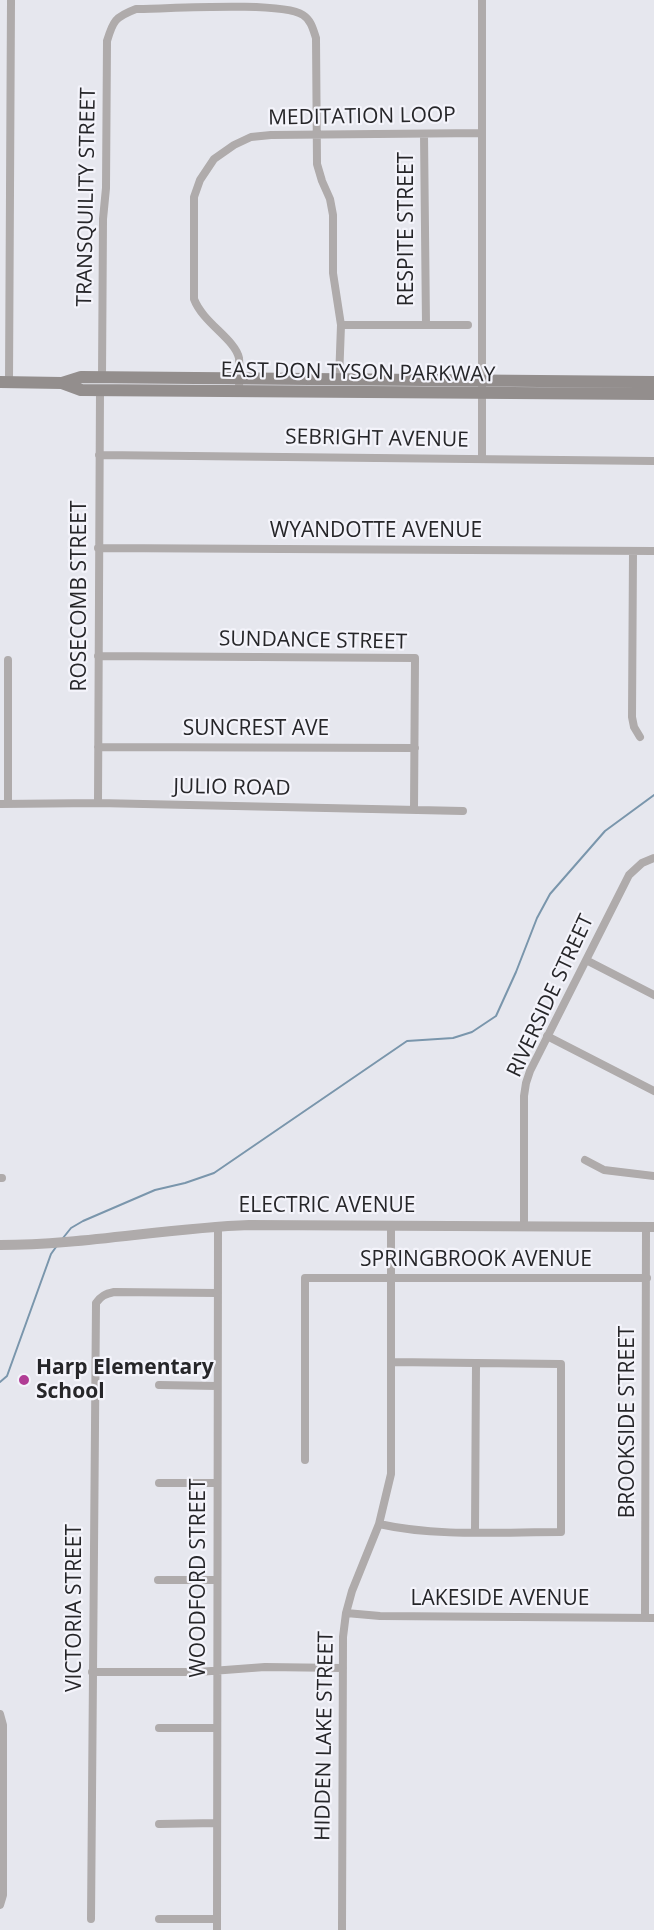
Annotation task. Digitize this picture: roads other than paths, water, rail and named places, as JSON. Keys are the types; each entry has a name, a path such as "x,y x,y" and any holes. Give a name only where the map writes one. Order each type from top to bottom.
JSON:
{"main road":[{"name":"EAST DON TYSON PARKWAY","path":"4,382 62,383 81,377 101,384 482,388 654,382"},
{"name":"EAST DON TYSON PARKWAY","path":"239,385 339,380 654,394"}],"street":[{"path":"4,382 11,0"},
{"path":"482,0 482,458"},
{"name":"TRANSQUILITY STREET","path":"101,384 107,41 111,25 120,15 136,9 264,8 293,10 305,16 312,25 316,38 316,134"},
{"path":"316,134 317,164 330,198 333,215 333,273 341,325 339,380"},
{"name":"RESPITE STREET","path":"424,134 426,325"},
{"name":"MEDITATION LOOP","path":"239,385 238,358 234,347 198,310 194,299 194,197 200,180 214,159 234,145 251,137 271,135 482,134"},
{"path":"341,325 468,325"},
{"name":"ROSECOMB STREET","path":"98,803 98,548 101,384"},
{"name":"SEBRIGHT AVENUE","path":"99,455 654,461"},
{"name":"WYANDOTTE AVENUE","path":"98,548 654,551"},
{"path":"633,551 632,717 634,727 640,737"},
{"name":"SUNDANCE STREET","path":"98,656 415,658 414,810"},
{"path":"4,804 8,660"},
{"name":"SUNCREST AVE","path":"98,747 415,748"},
{"name":"JULIO ROAD","path":"4,804 98,803 463,811"},
{"name":"RIVERSIDE STREET","path":"524,1226 525,1083 629,875 642,863 654,858"},
{"path":"586,960 654,995"},
{"path":"547,1036 654,1091"},
{"path":"585,1160 604,1170 654,1176"},
{"name":"ELECTRIC AVENUE","path":"0,1245 39,1244 218,1226 650,1227"},
{"name":"WOODFORD STREET","path":"217,1930 218,1226"},
{"name":"HIDDEN LAKE STREET","path":"342,1930 343,1637 345,1613 379,1524 391,1474 391,1226"},
{"name":"BROOKSIDE STREET","path":"650,1227 647,1278 650,1618"},
{"name":"SPRINGBROOK AVENUE","path":"305,1460 305,1278 647,1278"},
{"name":"VICTORIA STREET","path":"91,1919 95,1310 100,1298 114,1292 218,1293"},
{"path":"379,1524 418,1531 561,1533 561,1364 391,1362"},
{"path":"475,1532 476,1363"},
{"path":"159,1385 218,1386"},
{"path":"159,1483 217,1483"},
{"path":"158,1580 217,1580"},
{"name":"LAKESIDE AVENUE","path":"345,1613 380,1616 650,1618"},
{"path":"92,1672 198,1672 265,1667 343,1668"},
{"path":"0,1714 3,1725 3,1895 0,1905"},
{"path":"159,1728 216,1728"},
{"path":"159,1824 217,1823"},
{"path":"159,1919 217,1919"}],"waterway":[{"path":"63,1238 71,1228 83,1221 155,1190 214,1173 407,1041 453,1038 472,1032 496,1016 537,918 550,894 605,831 654,795"},
{"path":"0,1382 7,1376 51,1254 56,1247"}],"place":[{"name":"Harp Elementary School","path":"24,1380"}]}
